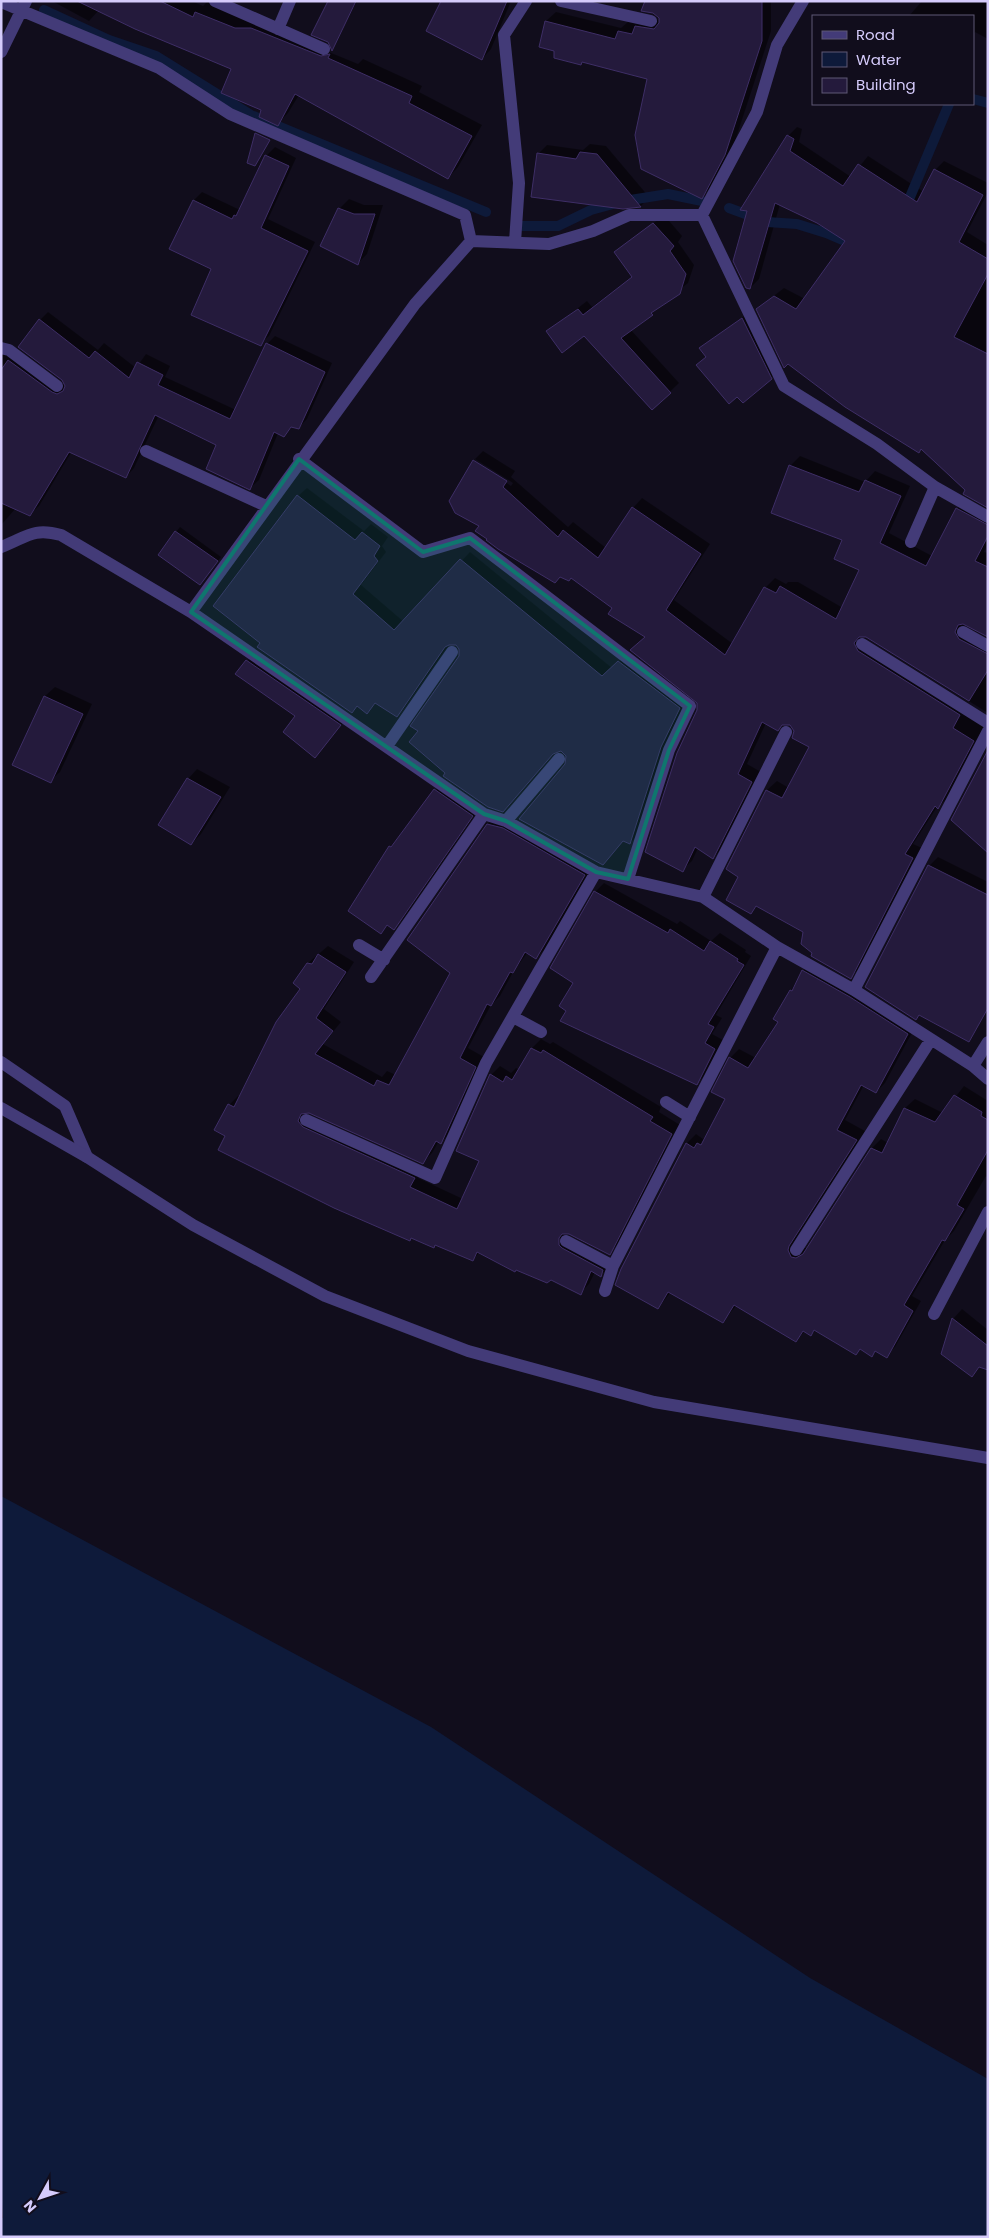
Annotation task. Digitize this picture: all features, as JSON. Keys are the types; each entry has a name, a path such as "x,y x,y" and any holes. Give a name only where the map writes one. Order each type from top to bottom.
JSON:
{"street":[{"path":"215,1 324,49"},
{"path":"278,28 290,1"},
{"path":"515,242 519,183 504,35 526,1"},
{"path":"561,1 609,6 652,21"},
{"path":"702,215 757,112 777,45 803,1"},
{"path":"1,2 24,6 159,68 230,114 465,215 471,241"},
{"path":"1,52 24,6"},
{"path":"191,612 299,459 415,304 471,241 549,244 593,231 629,215 702,215"},
{"path":"702,215 784,386 878,444 935,487 988,517"},
{"path":"1,348 9,350 57,386"},
{"path":"146,451 266,506"},
{"path":"299,459 423,552 470,538 690,706 669,750 628,879"},
{"path":"911,542 935,487"},
{"path":"1,548 28,533 46,531 61,535 191,612 484,814 506,821 596,872 703,897 777,947 854,990 973,1066 988,1079"},
{"path":"963,632 988,646"},
{"path":"862,644 988,722"},
{"path":"387,746 452,652"},
{"path":"854,990 988,731"},
{"path":"703,897 786,732"},
{"path":"506,821 559,759"},
{"path":"371,977 484,814"},
{"path":"306,1120 435,1178 486,1063 596,872"},
{"path":"359,945 384,960"},
{"path":"605,1291 612,1266 777,947"},
{"path":"513,1017 541,1032"},
{"path":"796,1250 930,1040"},
{"path":"973,1066 988,1042"},
{"path":"1,1062 65,1106 87,1157"},
{"path":"666,1102 690,1117"},
{"path":"1,1108 87,1157 192,1224 325,1296 468,1351 654,1402 988,1458"},
{"path":"934,1314 988,1212"},
{"path":"566,1241 612,1266"}],"highlighted area":[{"path":"299,459 423,552 470,538 690,706 669,750 628,879 596,872 506,821 484,814 191,612"}],"water":[{"path":"1,1496 431,1727 810,1978 988,2079 988,2237 1,2237 1,2218 3,2218 1,2188"}],"building":[{"path":"77,1 160,1 193,17 195,12 235,28 251,28 321,56 330,54 328,58 412,96 409,103 472,136 448,179 295,94 278,126 259,117 261,110 221,93 231,69 135,29"},
{"path":"328,1 356,1 332,51 328,42 311,35"},
{"path":"441,1 507,1 482,60 426,31"},
{"path":"645,1 762,1 762,41 725,155 702,199 641,169 635,135 647,79 582,62 581,65 554,58 554,51 539,47 545,21 615,39 618,31 632,34 635,26 654,29 659,23 659,18 653,13 641,11"},
{"path":"255,133 270,140 255,166 247,163"},
{"path":"787,135 794,139 790,151 843,186 858,164 917,202 934,169 983,195 959,242 988,259 988,274 954,337 988,354 988,508 963,494 965,490 921,449 919,453 845,407 788,364 784,368 756,309 774,296 796,309 845,241 817,223 775,203 750,289 746,288 733,261 747,211 740,210"},
{"path":"580,152 597,154 641,207 623,209 531,197 537,153 576,159"},
{"path":"265,155 289,166 261,228 308,251 261,346 191,315 211,269 169,249 193,200 232,219 234,215 236,216"},
{"path":"338,208 354,214 375,214 358,265 320,246"},
{"path":"653,223 674,246 670,251 686,274 680,294 651,313 653,315 621,338 671,393 652,410 584,336 562,353 546,331 578,309 583,315 632,277 614,252"},
{"path":"742,318 772,379 743,403 737,397 729,404 696,365 706,357 699,348"},
{"path":"39,319 89,358 95,351 129,378 137,362 163,375 158,385 230,419 266,343 325,372 299,429 291,427 284,437 274,432 250,490 206,469 216,445 155,415 126,478 69,452 30,516 1,503 1,370 8,360 52,392 57,394 63,391 65,386 62,380 18,347"},
{"path":"473,460 507,481 503,487 558,537 563,530 598,558 632,507 701,554 666,610 725,655 764,587 776,593 780,586 836,619 859,570 834,559 842,540 771,513 789,465 859,492 865,480 901,496 880,543 926,566 956,508 988,525 988,536 975,561 988,567 988,637 963,624 958,625 955,632 959,639 988,654 988,670 969,701 866,637 859,637 854,643 858,651 960,715 953,728 974,741 938,809 935,806 905,854 913,858 851,979 811,956 812,953 801,944 803,932 756,906 751,914 726,900 738,877 726,869 766,790 782,798 809,747 792,738 794,731 790,725 782,725 778,731 762,722 738,774 752,782 713,859 695,847 683,872 645,852 677,753 697,710 697,703 630,650 645,637 608,614 612,608 571,578 569,581 560,577 555,583 498,549 475,531 479,526 455,513 449,501"},
{"path":"297,495 355,540 362,532 380,546 374,556 378,561 353,594 394,630 460,559 602,676 618,661 680,708 661,747 630,844 623,841 603,865 519,819 565,764 566,756 561,751 553,754 503,812 488,807 443,776 445,773 409,742 418,731 410,726 459,656 459,649 456,645 445,647 397,717 375,703 367,714 357,706 352,713 257,647 260,643 213,606"},
{"path":"175,531 218,561 200,585 158,555"},
{"path":"246,660 341,725 315,758 283,732 295,716 235,674"},
{"path":"44,696 83,714 51,783 12,765"},
{"path":"988,750 988,853 951,820"},
{"path":"187,778 221,797 191,845 158,825"},
{"path":"434,789 473,816 394,930 387,925 381,934 348,911 389,846 391,847"},
{"path":"487,824 503,828 585,875 536,959 525,952 513,973 510,972 491,1006 487,1004 460,1058 476,1067 441,1144 436,1141 423,1164 309,1113 301,1114 298,1121 303,1127 415,1178 410,1187 457,1209 479,1161 456,1151 490,1074 503,1082 506,1076 512,1080 531,1048 541,1053 543,1050 653,1117 650,1121 672,1134 610,1255 569,1234 562,1234 559,1238 559,1245 562,1248 603,1270 601,1277 591,1271 581,1295 551,1280 547,1283 516,1270 515,1272 477,1252 473,1261 435,1245 434,1248 411,1238 410,1241 334,1208 218,1150 225,1136 214,1130 228,1104 234,1107 276,1022 300,989 293,983 307,963 312,964 318,954 346,972 316,1018 333,1031 315,1054 374,1086 377,1080 389,1085 450,973 407,940"},
{"path":"928,865 988,895 988,1008 969,1042 919,1015 916,1020 865,987"},
{"path":"594,891 668,933 670,929 704,951 710,941 744,965 708,1024 714,1027 705,1043 715,1049 697,1085 560,1021 566,1011 559,1006 573,983 550,968"},
{"path":"802,970 850,997 908,1034 876,1093 861,1085 837,1130 857,1140 789,1246 788,1250 791,1257 796,1258 803,1254 871,1148 882,1153 904,1108 935,1122 954,1095 982,1112 981,1116 988,1120 988,1150 957,1205 964,1209 945,1241 942,1240 904,1305 913,1311 887,1358 875,1351 872,1357 860,1349 856,1355 814,1330 811,1336 803,1331 796,1342 734,1305 723,1323 668,1292 658,1309 615,1285 621,1269 686,1143 694,1148 697,1143 701,1145 725,1099 711,1092 729,1057 748,1068 778,1022 773,1019 790,990 792,991"},
{"path":"952,1318 988,1346 988,1370 979,1367 972,1377 941,1354"}],"waterway":[{"path":"44,10 109,40 156,56 251,115 486,212"},
{"path":"974,99 988,103"},
{"path":"905,209 949,105"},
{"path":"522,226 558,226 591,210 624,201 668,194 702,201"},
{"path":"729,208 767,222 797,224 826,233 854,245"}]}
